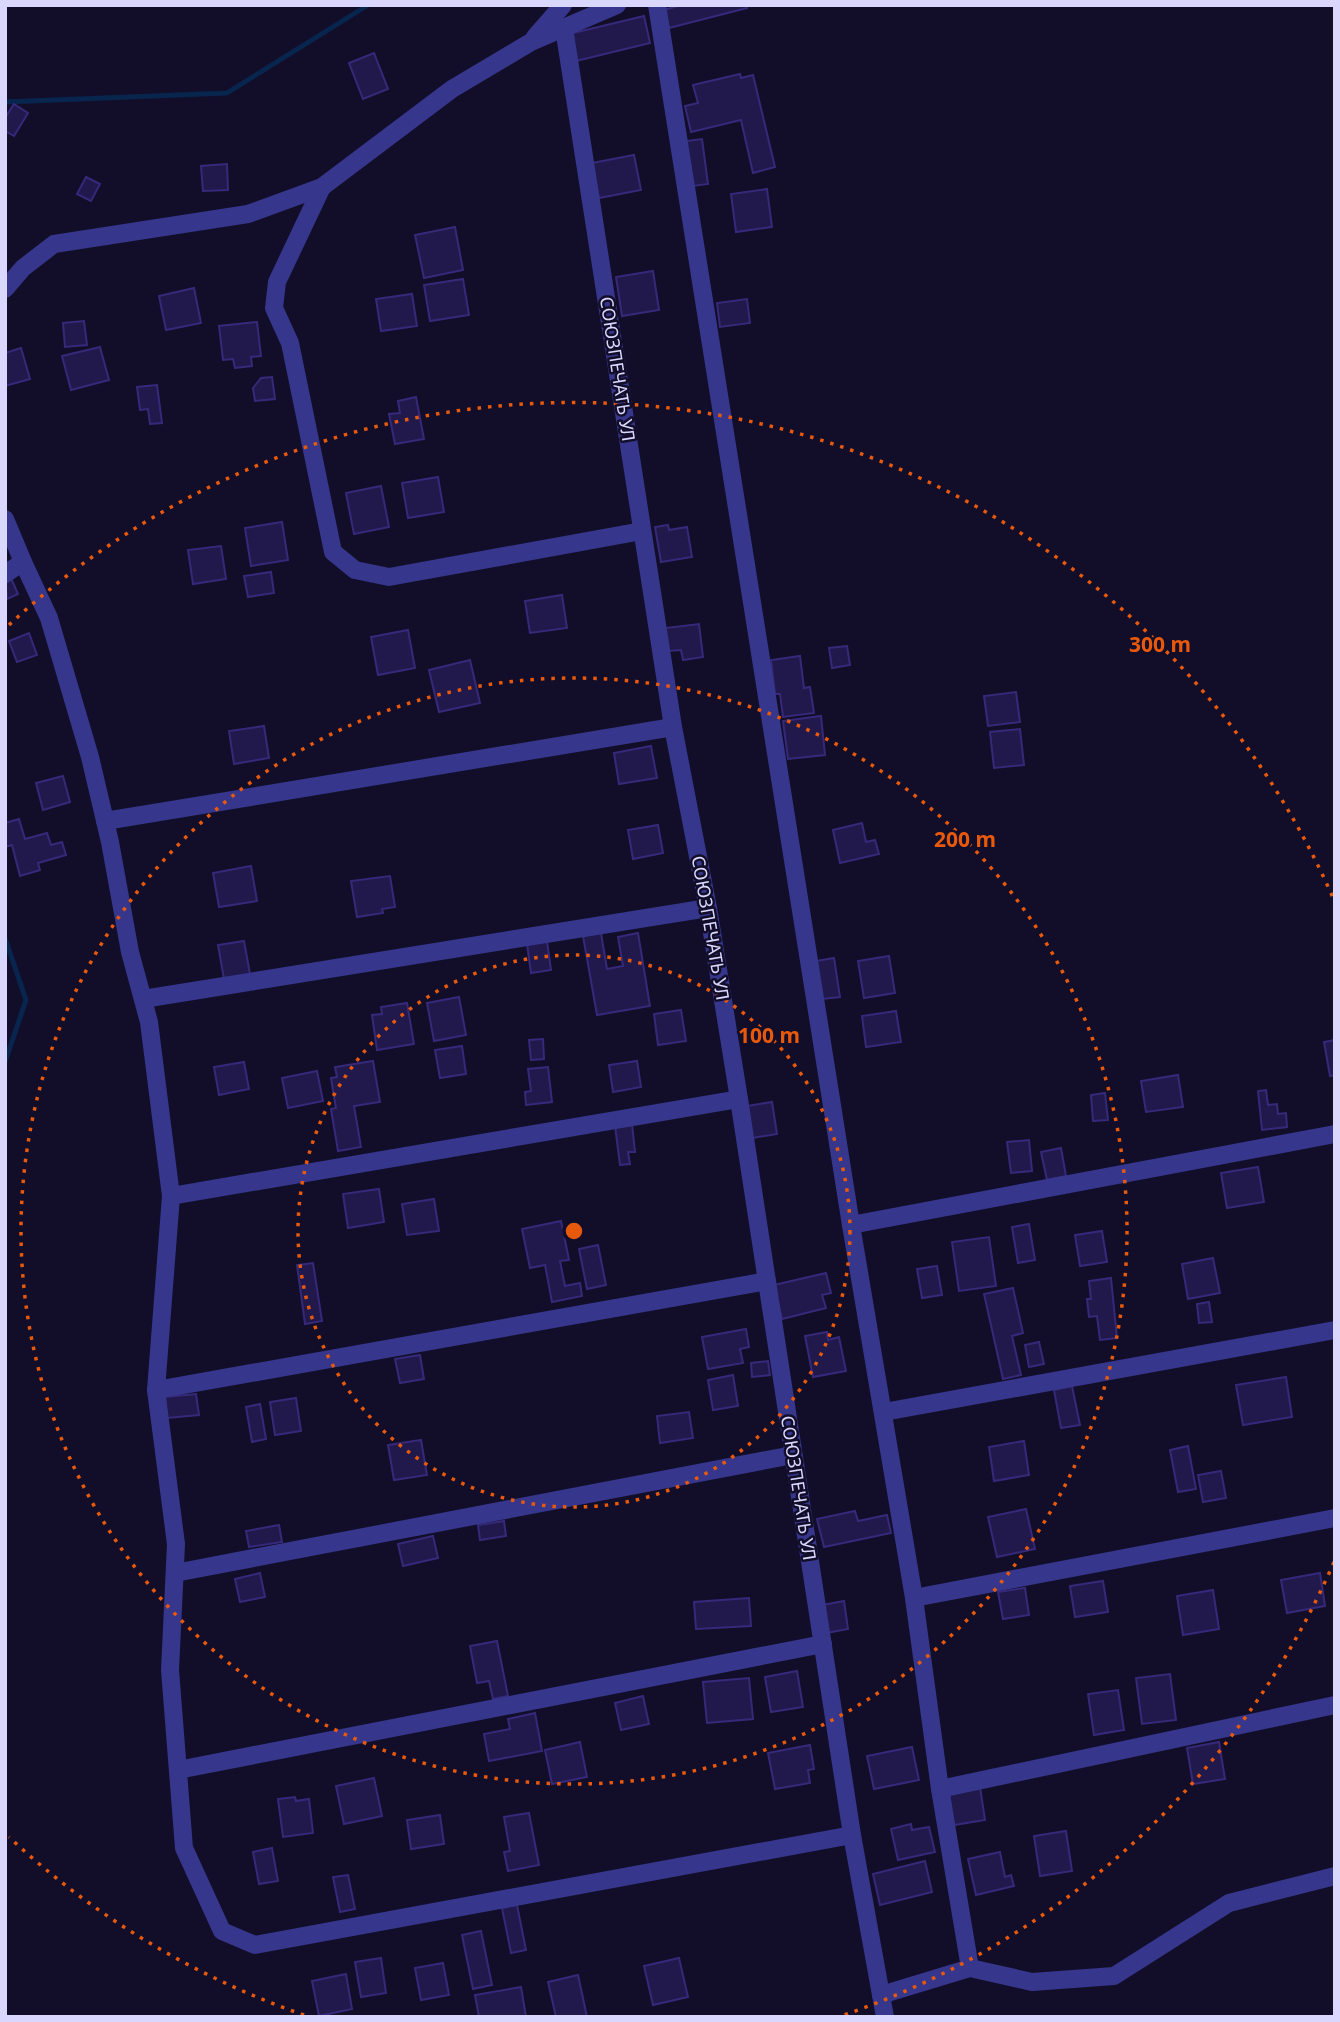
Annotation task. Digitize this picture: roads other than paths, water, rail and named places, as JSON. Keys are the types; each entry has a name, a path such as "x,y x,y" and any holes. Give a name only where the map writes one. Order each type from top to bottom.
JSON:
{"street":[{"path":"531,42 563,5"},
{"path":"5,289 23,268 54,244 248,214 322,187 452,89 531,42 617,5"},
{"path":"657,5 850,1225 914,1598 940,1789 970,1968"},
{"name":"СОЮЗПЕЧАТЬ УЛ","path":"564,28 673,727 708,908 852,1835 885,2017"},
{"path":"322,187 277,282 274,308 290,343 333,552 355,570 388,578 642,531"},
{"path":"5,519 50,618 90,757 130,953 149,1022 171,1196 156,1390 176,1544 170,1670 184,1848 222,1931 255,1945 852,1835"},
{"path":"5,574 23,562"},
{"path":"105,821 673,727"},
{"path":"143,999 708,908"},
{"path":"171,1196 739,1099"},
{"path":"850,1225 1335,1135"},
{"path":"156,1390 767,1281"},
{"path":"884,1412 1335,1330"},
{"path":"175,1573 793,1455"},
{"path":"914,1598 1335,1518"},
{"path":"178,1770 823,1644"},
{"path":"940,1789 1335,1705"},
{"path":"881,1995 970,1968 1032,1982 1114,1976 1229,1903 1335,1876"}],"waterway":[{"path":"5,102 227,93 368,5"},
{"path":"5,938 26,1000 5,1062"}]}
